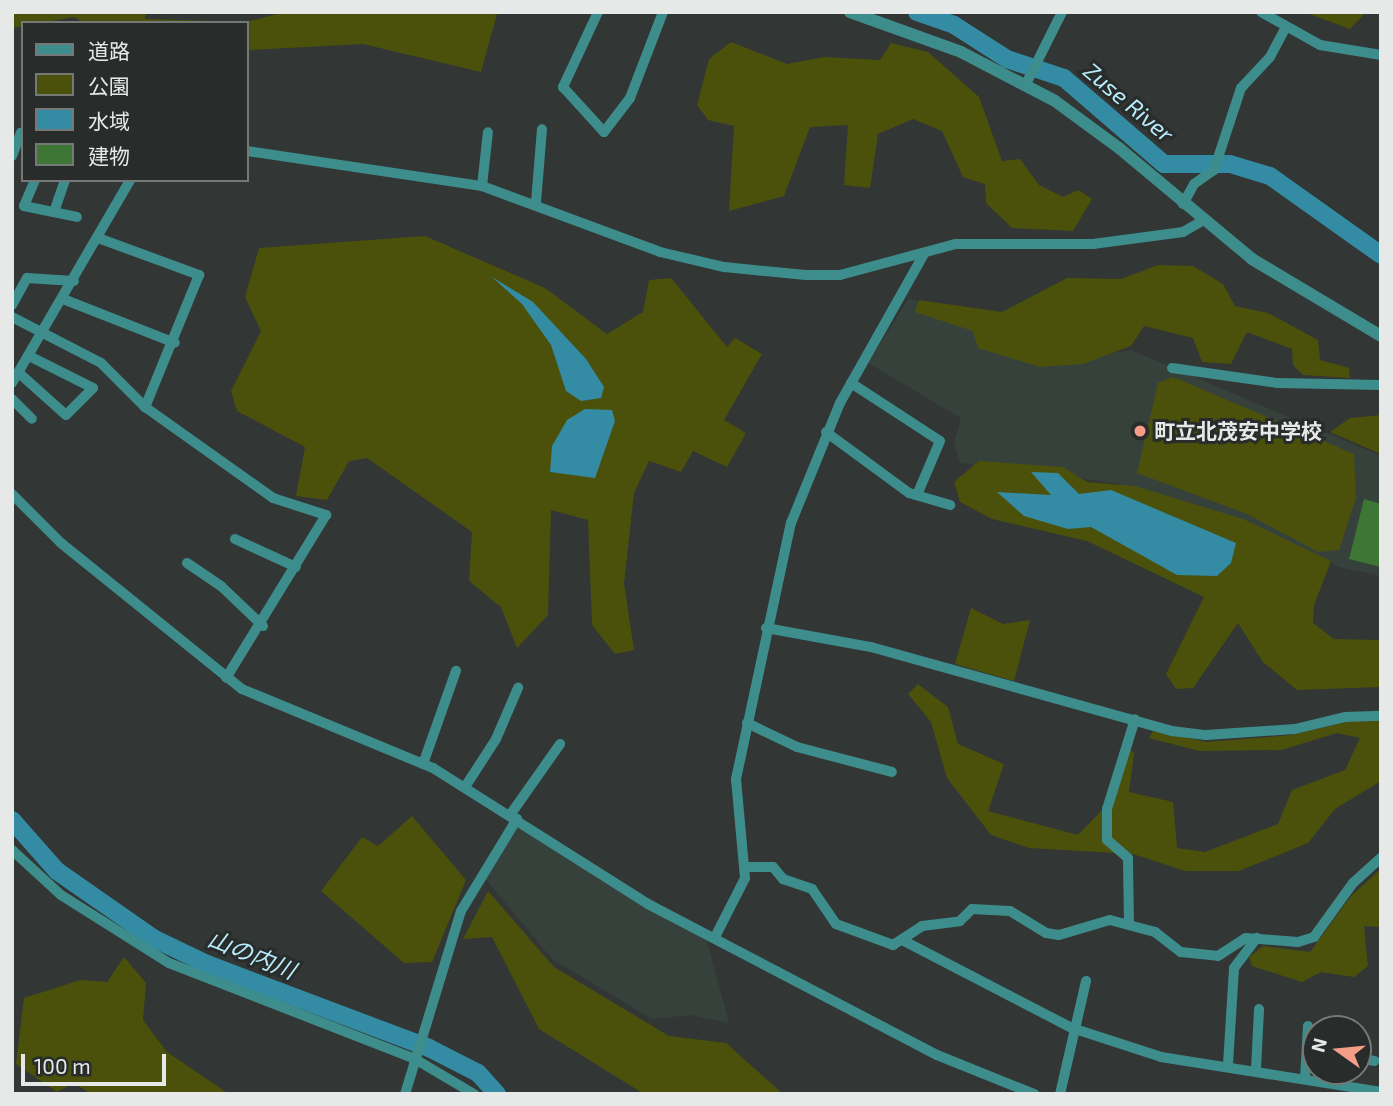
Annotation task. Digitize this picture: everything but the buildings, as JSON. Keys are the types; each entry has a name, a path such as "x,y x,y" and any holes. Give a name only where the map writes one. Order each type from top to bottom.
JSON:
{"street":[{"path":"598,12 563,87 604,132 630,98 663,12"},
{"path":"850,12 936,41 1028,79 1100,133 1202,221 1291,285 1381,336"},
{"path":"1028,79 1035,60 1062,12"},
{"path":"1261,12 1320,45 1381,55"},
{"path":"1183,204 1194,184 1214,170 1216,156 1241,88 1270,57 1286,27"},
{"path":"536,202 542,129"},
{"path":"12,156 19,132"},
{"path":"482,186 488,132"},
{"path":"248,151 482,186 536,202 634,243 724,267 840,275 984,241 1093,244 1183,232 1202,221"},
{"path":"34,182 24,206 78,217"},
{"path":"54,212 64,182"},
{"path":"12,383 74,281 129,182"},
{"path":"99,238 199,275 176,343 145,407"},
{"path":"715,937 738,896 746,867 736,779 766,628 791,523 826,432 851,383 919,270 924,254"},
{"path":"12,305 27,278 74,281"},
{"path":"63,299 176,343"},
{"path":"12,317 102,363 145,407 273,498 326,516 263,626 226,678"},
{"path":"19,373 66,415 93,388 29,356"},
{"path":"1172,368 1278,383 1381,385"},
{"path":"851,383 940,441 917,495"},
{"path":"12,398 32,419"},
{"path":"826,432 917,495 950,505"},
{"path":"12,494 61,542 226,678 278,707 423,764 514,817 648,904 937,1055 1034,1094"},
{"path":"235,539 296,567"},
{"path":"187,563 221,586 263,626"},
{"path":"766,628 871,648 1135,719 1206,735 1381,716"},
{"path":"423,764 456,671"},
{"path":"465,787 496,739 517,688"},
{"path":"1129,925 1128,858 1107,840 1107,809 1135,719"},
{"path":"747,723 797,747 892,772"},
{"path":"405,1094 461,911 514,817 560,744"},
{"path":"12,850 61,895 169,963 415,1059 474,1094"},
{"path":"746,867 773,867 783,879 812,889 836,924 893,944 904,941 922,926 960,921 972,909 1010,911 1045,933 1059,935 1093,921 1129,925 1155,932 1192,955 1218,956 1246,938 1298,942 1314,937 1353,883 1381,858"},
{"path":"1228,1064 1234,968 1257,938"},
{"path":"904,941 1072,1028 1161,1057 1228,1064 1302,1078"},
{"path":"1060,1094 1072,1028 1086,981"},
{"path":"1256,1069 1259,1009"},
{"path":"996,1094 1001,1082"},
{"path":"1343,1085 1381,1091"}],"shaded area":[{"name":"町立北茂安中学校","path":"909,298 1073,360 1131,350 1381,456 1381,576 1339,567 1236,521 1117,483 960,463 954,444 961,418 868,363"},
{"path":"517,824 706,938 729,1023 691,1015 652,1019 551,958 484,877"}],"green space":[{"path":"12,12 146,12 145,19 212,21 80,21 75,17 52,21 21,21 21,26 12,28"},
{"path":"285,12 497,14 481,72 363,44 248,50 248,21"},
{"path":"1304,12 1366,12 1350,29"},
{"path":"731,42 787,64 824,57 880,60 891,43 928,52 979,97 1002,161 1020,159 1039,185 1063,197 1078,190 1092,199 1073,231 1012,228 986,203 985,184 963,177 942,131 913,119 878,134 870,188 844,185 848,125 810,127 784,196 729,211 734,126 708,120 697,105 709,59"},
{"path":"425,236 545,288 607,334 643,312 649,280 671,278 727,347 735,338 762,354 724,420 746,433 727,467 693,451 681,472 649,461 634,493 624,584 634,650 615,654 592,625 588,520 551,510 548,615 517,648 501,607 469,581 472,532 367,458 349,461 327,500 296,496 305,447 237,411 231,391 261,331 245,297 259,248"},
{"path":"1158,265 1193,266 1223,284 1235,306 1268,313 1318,340 1320,360 1349,368 1350,378 1303,375 1293,365 1292,349 1247,332 1231,364 1202,362 1193,338 1144,326 1131,346 1083,364 1040,367 978,348 973,331 915,312 919,300 1002,312 1067,278 1121,279"},
{"path":"1173,377 1354,454 1356,498 1339,550 1318,552 1247,514 1137,473 1158,383"},
{"path":"1381,415 1381,454 1330,432 1350,418"},
{"path":"979,461 1063,467 1087,482 1135,486 1243,519 1331,561 1314,605 1313,623 1334,639 1381,640 1381,687 1297,690 1263,662 1238,623 1193,688 1176,689 1166,674 1204,597 1087,541 992,519 960,502 954,482"},
{"path":"971,608 1003,624 1030,620 1014,681 955,664"},
{"path":"918,684 948,707 958,744 1004,764 988,811 1078,835 1104,808 1123,744 1134,753 1129,792 1173,802 1177,848 1205,852 1278,824 1292,790 1345,770 1360,738 1337,733 1281,750 1199,751 1149,738 1153,731 1207,742 1292,735 1354,720 1381,720 1381,781 1335,809 1308,843 1239,871 1185,871 1133,854 1029,848 991,835 947,778 931,722 908,694"},
{"path":"412,816 466,880 432,962 404,963 321,891 362,837 378,846"},
{"path":"1381,869 1381,927 1364,926 1368,966 1354,977 1321,972 1302,982 1252,966 1249,957 1263,946 1310,952 1351,896"},
{"path":"488,891 554,967 669,1036 726,1043 783,1094 644,1094 539,1029 492,937 463,939"},
{"path":"124,957 146,983 143,1020 167,1052 229,1094 91,1094 74,1083 57,1092 16,1064 24,998 80,980 107,982"}],"water":[{"path":"492,277 533,302 586,359 604,387 601,398 581,401 566,391 551,345 522,304"},
{"path":"585,409 612,410 615,421 595,478 550,472 552,446 567,420"},
{"path":"1031,472 1058,473 1079,494 1111,490 1236,543 1231,563 1217,576 1177,575 1091,527 1068,529 1024,516 997,492 1051,495"}],"waterway":[{"name":"Zuse River","path":"917,12 954,25 1007,59 1064,78 1164,164 1230,164 1270,176 1381,255"},
{"name":"山の内川","path":"12,820 57,871 153,938 207,964 429,1048 478,1073 497,1094"}],"place":[{"name":"町立北茂安中学校","path":"1140,431"}]}
